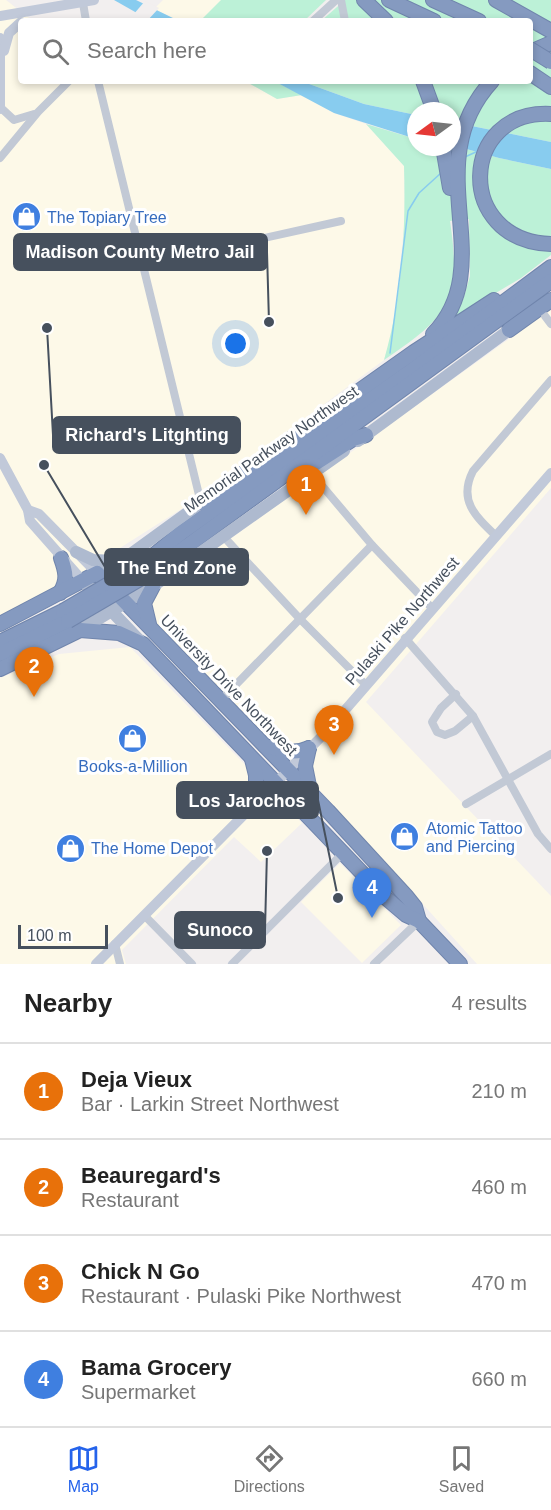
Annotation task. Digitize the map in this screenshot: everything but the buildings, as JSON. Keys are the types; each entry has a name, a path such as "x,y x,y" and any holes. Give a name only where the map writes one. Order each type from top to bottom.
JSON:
{"highway":[{"path":"364,0 383,18"},
{"path":"389,0 428,18"},
{"path":"434,0 473,18"},
{"path":"496,0 528,18"},
{"path":"533,21 551,31"},
{"path":"533,50 551,44"},
{"path":"533,53 551,62"},
{"path":"533,75 551,87"},
{"path":"424,84 431,102"},
{"path":"458,221 456,173 460,142 471,111 490,84"},
{"path":"551,114 533,115 511,123 493,139 485,152 480,168 479,189 483,202 494,220 518,237 551,244"},
{"path":"414,352 450,313 462,281 458,221 445,156"},
{"name":"Memorial Parkway Northwest","path":"254,490 551,267"},
{"name":"Memorial Parkway Northwest","path":"0,654 65,616 149,574 181,533 254,490 551,281"},
{"path":"201,504 414,352 491,302 523,287"},
{"path":"509,330 551,300"},
{"path":"254,490 314,423"},
{"path":"254,490 312,466 353,440 366,435"},
{"path":"60,593 66,579 61,558"},
{"path":"0,624 97,573"},
{"name":"University Drive Northwest","path":"97,573 288,770 407,897 415,908 419,921"},
{"path":"149,574 144,603 152,628"},
{"path":"60,593 69,594 81,604 86,616 80,630"},
{"name":"Memorial Parkway Northwest","path":"0,642 65,616"},
{"path":"0,669 80,630 111,631 143,644"},
{"name":"University Drive Northwest","path":"143,644 386,898 406,915 419,921 460,964"},
{"path":"265,746 288,752 300,752 309,748"},
{"path":"309,748 305,766 310,793"},
{"path":"251,757 256,775 256,802 297,805"}],"main road":[{"path":"45,0 64,7"},
{"path":"0,16 64,7 94,0"},
{"path":"31,18 64,7"},
{"path":"0,65 9,33 18,25"},
{"path":"0,38 0,108"},
{"path":"80,630 126,603 149,574 224,537 313,475 509,330"},
{"name":"University Drive Northwest","path":"0,458 28,510 30,521 61,558 143,644"},
{"name":"Pulaski Pike Northwest","path":"96,964 309,748 551,473"},
{"name":"Memorial Parkway Northwest","path":"97,573 132,553 201,504"},
{"name":"University Drive Northwest","path":"28,510 39,514 97,573"},
{"path":"76,552 93,560 117,562"},
{"path":"132,553 127,565 130,575 142,587 149,574"}],"street":[{"path":"316,18 336,0"},
{"path":"341,0 344,18"},
{"path":"83,3 86,18"},
{"path":"0,158 38,112 66,84"},
{"path":"98,84 201,504"},
{"path":"0,108 14,120 38,112"},
{"path":"142,265 341,221"},
{"path":"545,316 551,324"},
{"path":"496,536 476,517 469,505 466,495 468,481 473,471 551,380"},
{"path":"313,475 372,545 431,607"},
{"path":"224,537 300,619 366,685"},
{"path":"221,700 372,545"},
{"path":"405,638 473,716 538,834 551,849"},
{"path":"456,694 441,708 432,722 437,732 445,735 456,731 473,716"},
{"path":"466,804 551,754"},
{"path":"232,964 343,853"},
{"path":"144,915 192,964"},
{"path":"374,964 419,921"},
{"path":"115,944 120,964"}],"shaded area":[{"path":"0,0 6,0 29,18 18,18 18,84 250,84 277,99 302,95 334,113 366,124 404,166 405,217 394,326 384,360 183,508 49,593 0,619"},
{"path":"163,0 222,1 203,18 173,18 154,9"},
{"path":"551,309 551,488 366,702 551,896 551,964 477,964 314,784 149,617 153,594"},
{"path":"130,647 302,823 261,862 234,837 122,950 126,964 0,964 0,678 59,654"},
{"path":"340,863 401,925 362,963 301,902"}],"green space":[{"path":"221,0 326,0 307,18 203,18"},
{"path":"345,0 551,0 551,142 461,124 461,102 407,102 407,113 364,104 309,84 533,84 533,18 324,18"},
{"path":"250,84 280,84 302,95 277,99"},
{"path":"366,124 407,136 407,156 461,156 461,147 551,169 551,240 490,222 510,238 551,249 551,255 521,278 454,318 464,297 470,276 469,219 450,221 454,270 452,289 446,304 437,318 423,331 384,360 395,313 402,264 404,166"}],"water":[{"path":"114,0 136,0 173,18 146,18"},
{"path":"280,84 309,84 364,104 407,113 407,136 334,113"},
{"path":"461,124 551,142 551,169 461,147"}],"pier":[{"path":"145,1 159,8 150,18 133,15"}],"waterway":[{"path":"465,157 478,151"},
{"path":"390,353 408,211 419,193 441,173"}],"place":[{"name":"The Topiary Tree","path":"26,217"},
{"name":"Madison County Metro Jail","path":"269,322"},
{"name":"Richard's Litghting","path":"47,328"},
{"name":"The End Zone","path":"44,465"},
{"name":"Deja Vieux","path":"306,515"},
{"name":"Beauregard's","path":"34,697"},
{"name":"Books-a-Million","path":"133,738"},
{"name":"Chick N Go","path":"334,755"},
{"name":"Atomic Tattoo and Piercing","path":"405,837"},
{"name":"The Home Depot","path":"70,848"},
{"name":"Sunoco","path":"267,851"},
{"name":"Los Jarochos","path":"338,898"},
{"name":"Bama Grocery","path":"372,918"}]}
